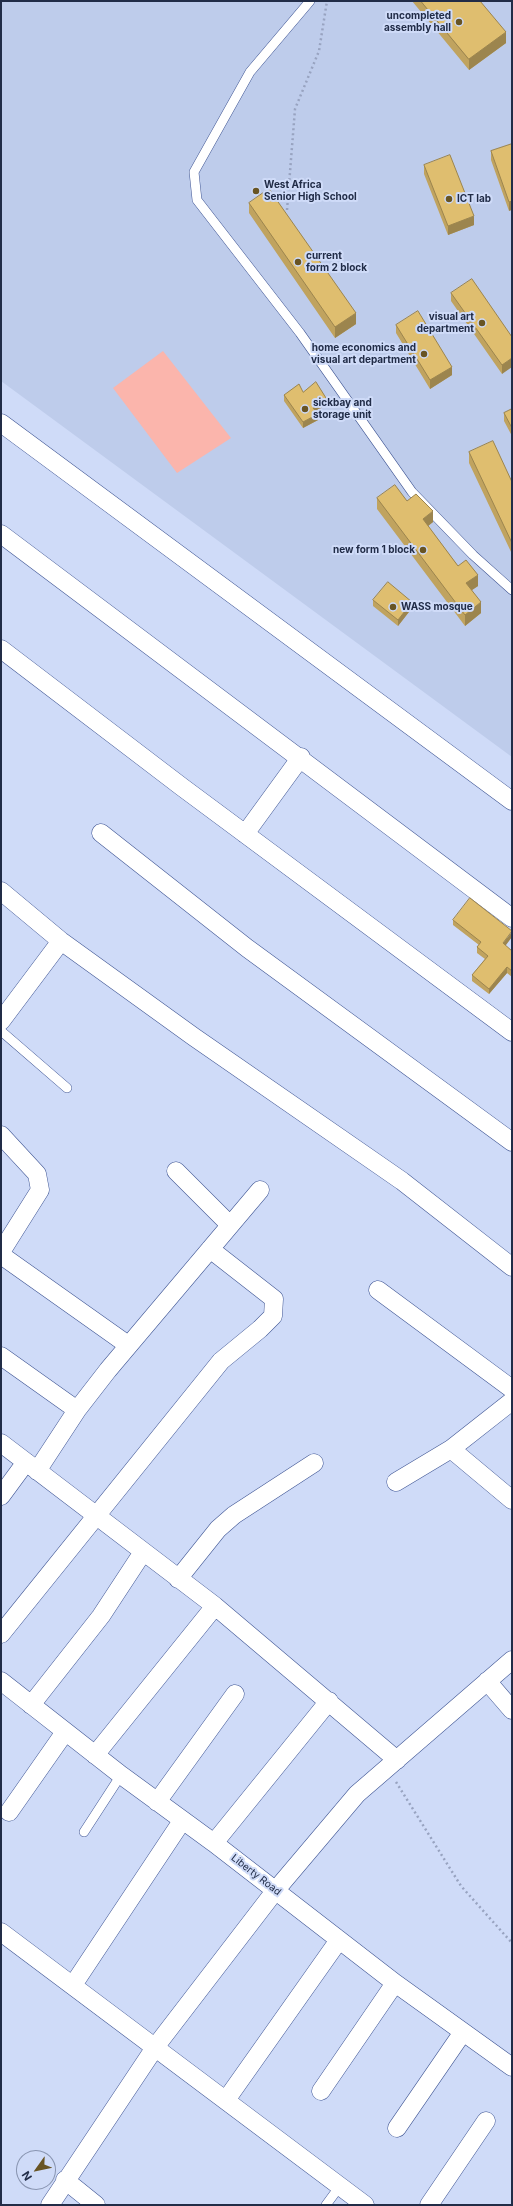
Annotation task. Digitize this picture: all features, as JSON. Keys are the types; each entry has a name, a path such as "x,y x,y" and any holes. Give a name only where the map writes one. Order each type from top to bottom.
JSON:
{"street":[{"path":"3,429 512,801"},
{"path":"1,534 301,757 512,918"},
{"path":"1,649 245,834 512,1032"},
{"path":"245,834 301,757"},
{"path":"101,833 247,948 512,1142"},
{"path":"1,891 61,941 194,1037 402,1181 512,1267"},
{"path":"1,1021 61,941"},
{"path":"1,1134 37,1174 40,1190 1,1254 128,1345"},
{"path":"176,1171 229,1224"},
{"path":"1,1496 32,1467 128,1345 210,1249 229,1224 260,1190"},
{"path":"1,1634 221,1362 273,1316 274,1299 210,1249"},
{"path":"378,1290 512,1389"},
{"path":"1,1356 76,1410"},
{"path":"396,1482 451,1449 512,1400"},
{"path":"1,1443 215,1606 329,1701 393,1764"},
{"path":"451,1449 512,1500"},
{"path":"178,1578 218,1529 234,1515 314,1463"},
{"path":"31,1705 101,1616 144,1552"},
{"path":"95,1755 215,1606"},
{"path":"50,2205 65,2180 156,2046 276,1891 357,1794 512,1660"},
{"path":"486,1681 512,1710"},
{"name":"Liberty Road","path":"2,1683 156,1802 214,1843 395,1983 512,2068"},
{"path":"156,1802 234,1694"},
{"path":"214,1843 329,1701"},
{"path":"9,1812 65,1732"},
{"path":"73,1985 182,1821"},
{"path":"1,1932 156,2046 364,2205"},
{"path":"226,2100 339,1940"},
{"path":"321,2091 395,1983"},
{"path":"397,2128 463,2032"},
{"path":"429,2205 486,2121"},
{"path":"65,2180 96,2205"}],"lane":[{"path":"310,1 250,72 194,172 198,200 300,333 412,492 473,555 512,590"},
{"path":"1,1031 67,1088"},
{"path":"84,1832 121,1775"},
{"path":"326,2205 340,2186"}],"path":[{"path":"287,210 295,109 319,51 326,1"},
{"path":"393,1764 412,1809 461,1886 512,1943"}],"shaded area":[{"name":"West Africa Senior High School","path":"1,1 512,1 512,757 1,381"},
{"path":"163,351 231,438 177,473 113,388"}],"building":[{"name":"uncompleted assembly hall","path":"421,1 480,1 506,32 469,59"},
{"path":"512,144 512,201 509,202 491,151"},
{"name":"ICT lab","path":"450,155 474,216 448,226 424,165"},
{"name":"current form 2 block","path":"269,189 356,313 335,327 249,203"},
{"name":"visual art department","path":"472,279 512,337 512,358 502,365 451,293"},
{"name":"home economics and visual art department","path":"418,311 452,367 430,380 396,325"},
{"name":"sickbay and storage unit","path":"316,382 326,398 313,408 318,414 303,422 284,395 299,384 303,392"},
{"path":"512,409 512,428 504,413"},
{"path":"493,441 512,482 512,543 469,452"},
{"name":"new form 1 block","path":"395,485 407,501 416,494 433,511 423,519 458,566 466,560 478,575 466,583 481,602 465,615 377,498"},
{"name":"WASS mosque","path":"388,582 412,602 398,620 373,600"},
{"path":"470,898 512,931 503,943 512,951 512,971 507,967 489,989 472,975 488,956 477,947 481,942 453,920"}],"place":[{"name":"uncompleted assembly hall","path":"459,22"},
{"name":"West Africa Senior High School","path":"256,191"},
{"name":"ICT lab","path":"449,199"},
{"name":"current form 2 block","path":"298,262"},
{"name":"visual art department","path":"482,323"},
{"name":"home economics and visual art department","path":"424,354"},
{"name":"sickbay and storage unit","path":"305,409"},
{"name":"new form 1 block","path":"423,550"},
{"name":"WASS mosque","path":"393,607"}]}
